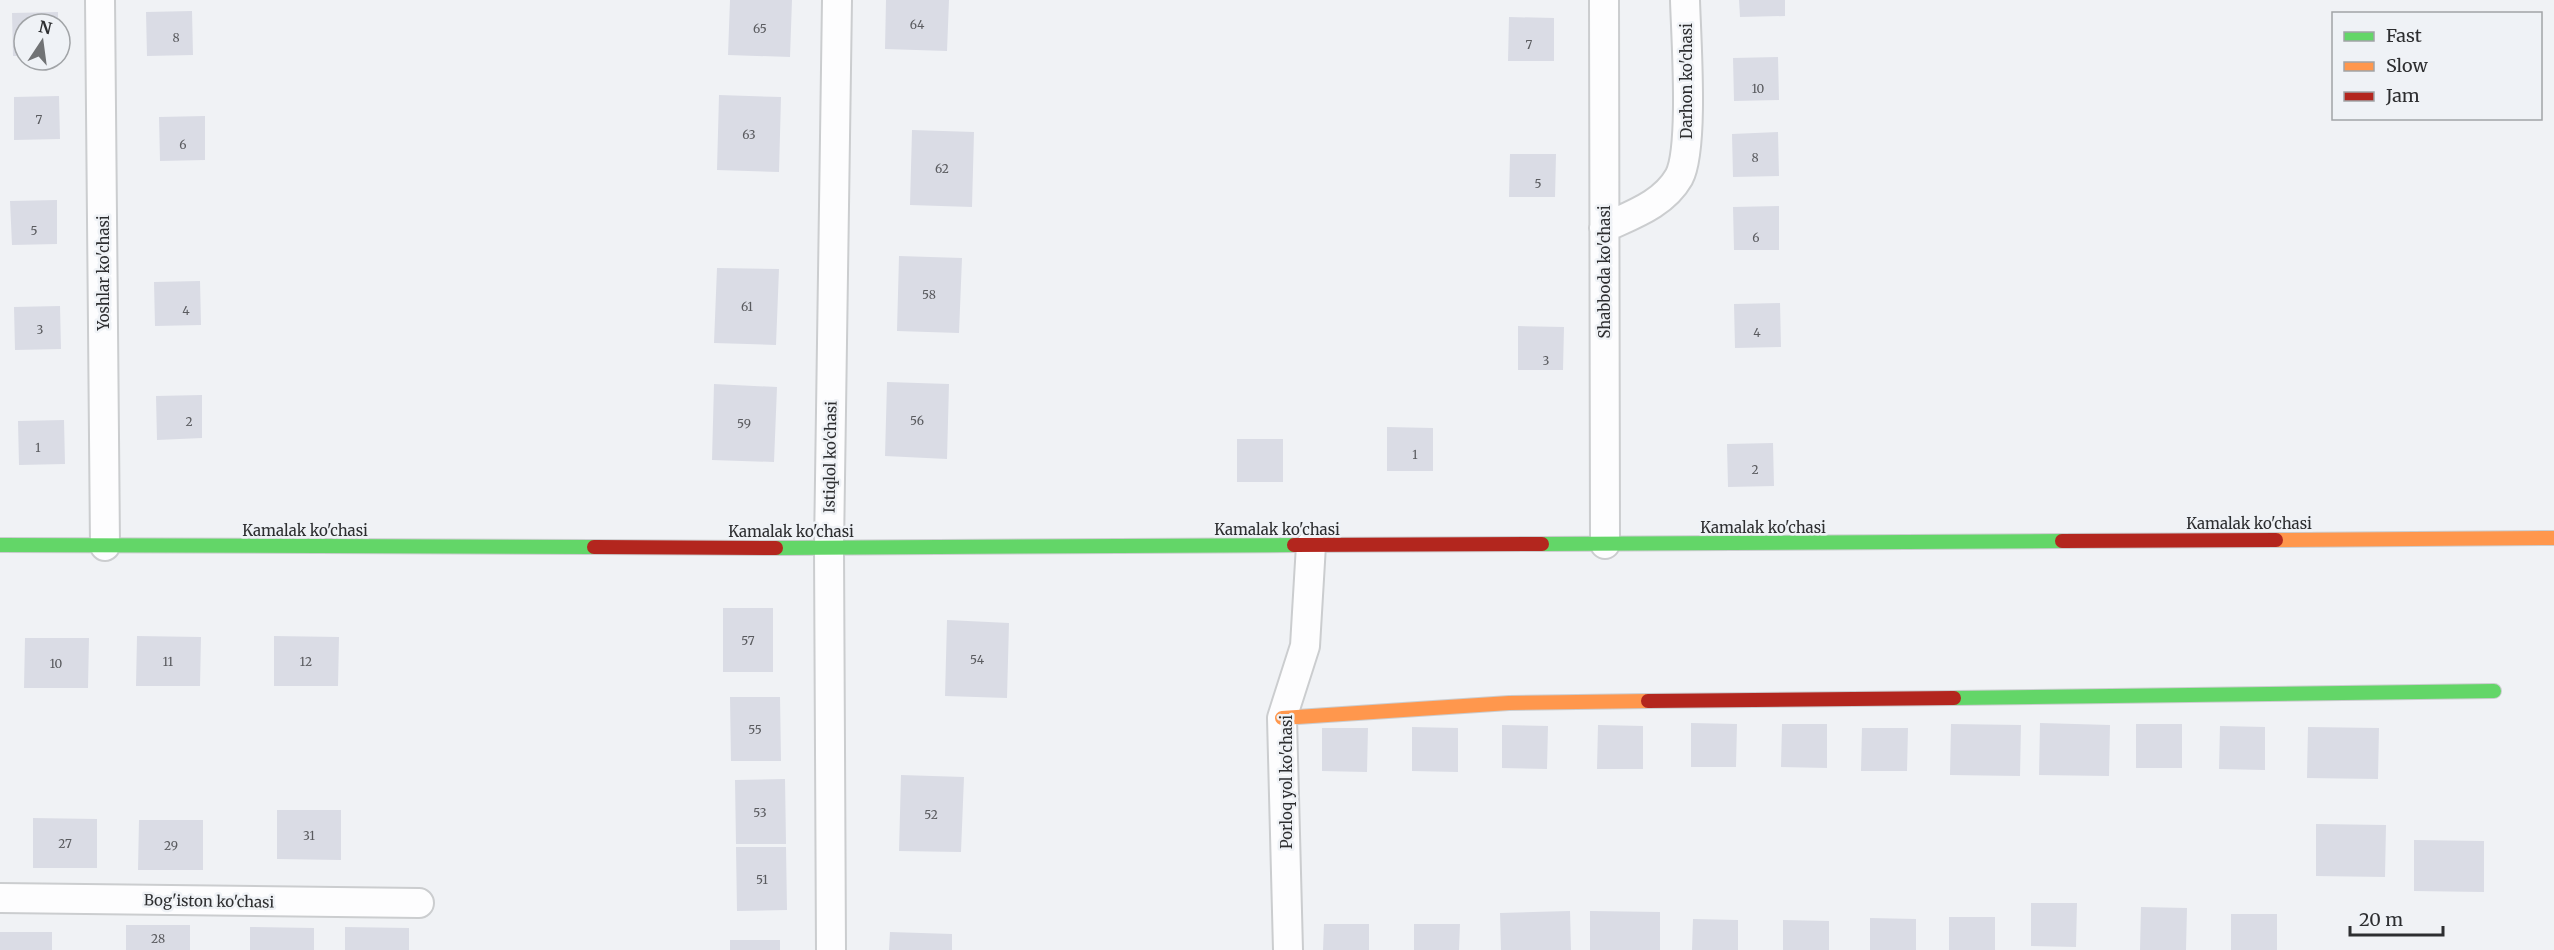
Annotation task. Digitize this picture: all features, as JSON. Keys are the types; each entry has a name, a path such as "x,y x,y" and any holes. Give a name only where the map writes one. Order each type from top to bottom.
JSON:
{"main road":[{"name":"Kamalak ko'chasi","path":"0,545 829,548 2554,538"},
{"path":"1282,718 1509,703 2494,691"}],"street":[{"name":"Yoshlar ko'chasi","path":"100,0 105,546"},
{"name":"Istiqlol ko'chasi","path":"831,950 829,548 837,0"},
{"name":"Shabboda ko'chasi","path":"1604,0 1605,544"},
{"name":"Darhon ko'chasi","path":"1604,228 1654,204 1679,177 1687,143 1685,0"},
{"name":"Porloq yol ko'chasi","path":"1288,950 1282,718 1305,646 1311,545"},
{"name":"Bog'iston ko'chasi","path":"0,898 419,903"}],"building":[{"path":"730,0 792,0 790,57 728,55"},
{"path":"886,0 949,0 947,51 885,49"},
{"path":"1739,0 1785,0 1785,16 1740,17"},
{"path":"192,11 193,55 147,56 146,12"},
{"path":"1509,17 1554,18 1554,61 1508,61"},
{"path":"1778,57 1779,100 1734,101 1733,58"},
{"path":"719,95 781,97 779,172 717,170"},
{"path":"59,96 60,139 14,140 14,97"},
{"path":"205,116 205,160 160,161 159,117"},
{"path":"912,130 974,132 972,207 910,205"},
{"path":"1778,132 1779,176 1733,177 1732,134"},
{"path":"1510,154 1556,154 1555,197 1509,197"},
{"path":"57,200 57,244 12,245 10,201"},
{"path":"1779,206 1779,250 1734,250 1733,207"},
{"path":"899,256 962,258 959,333 897,331"},
{"path":"717,268 779,269 776,345 714,343"},
{"path":"200,281 201,325 155,326 154,282"},
{"path":"1780,303 1781,347 1735,348 1734,304"},
{"path":"60,306 61,349 15,350 14,307"},
{"path":"1518,326 1564,327 1563,370 1518,370"},
{"path":"887,382 949,384 947,459 885,456"},
{"path":"714,384 777,387 774,462 712,460"},
{"path":"202,395 202,438 157,440 156,396"},
{"path":"64,420 65,464 19,465 18,421"},
{"path":"1387,427 1433,428 1433,471 1387,471"},
{"path":"1237,439 1283,439 1283,482 1237,482"},
{"path":"1773,443 1774,486 1728,487 1727,444"},
{"path":"723,608 773,608 773,672 723,672"},
{"path":"947,620 1009,623 1007,698 945,696"},
{"path":"137,636 201,637 200,686 136,686"},
{"path":"274,636 339,637 338,686 274,686"},
{"path":"25,638 89,638 88,688 24,688"},
{"path":"730,697 780,697 781,761 731,761"},
{"path":"1691,723 1737,724 1736,767 1691,767"},
{"path":"2040,723 2110,725 2109,776 2039,775"},
{"path":"1782,724 1827,724 1827,768 1781,767"},
{"path":"1951,724 2021,725 2020,776 1950,775"},
{"path":"2136,724 2182,724 2182,768 2136,768"},
{"path":"1502,725 1548,726 1547,769 1502,768"},
{"path":"1598,725 1643,726 1643,769 1597,769"},
{"path":"2220,726 2265,727 2265,770 2219,769"},
{"path":"1412,727 1458,728 1458,772 1412,771"},
{"path":"2308,727 2379,728 2378,779 2307,778"},
{"path":"1322,728 1368,728 1367,772 1322,771"},
{"path":"1862,728 1908,728 1907,771 1861,771"},
{"path":"901,775 964,777 961,852 899,851"},
{"path":"785,779 786,844 736,844 735,780"},
{"path":"277,810 341,810 341,860 277,859"},
{"path":"33,818 97,819 97,868 33,868"},
{"path":"139,820 203,820 203,870 138,870"},
{"path":"2316,824 2386,825 2385,877 2316,876"},
{"path":"2414,840 2484,841 2484,892 2414,891"},
{"path":"736,847 786,847 787,910 737,911"},
{"path":"2031,903 2077,903 2076,947 2031,946"},
{"path":"2141,907 2187,908 2186,950 2140,950"},
{"path":"1570,911 1571,950 1501,950 1500,913"},
{"path":"1590,911 1660,912 1660,950 1590,950"},
{"path":"2231,914 2277,914 2277,950 2231,950"},
{"path":"1949,917 1995,917 1995,950 1949,950"},
{"path":"1870,918 1916,919 1916,950 1870,950"},
{"path":"1693,919 1738,920 1738,950 1692,950"},
{"path":"1783,920 1829,921 1829,950 1783,950"},
{"path":"1324,924 1369,924 1369,950 1323,950"},
{"path":"1414,924 1460,924 1459,950 1414,950"},
{"path":"126,925 190,925 190,950 126,950"},
{"path":"250,927 314,928 314,950 250,950"},
{"path":"345,927 409,928 409,950 345,950"},
{"path":"0,932 52,932 52,950 0,950"},
{"path":"890,932 952,934 952,950 889,950"},
{"path":"730,940 780,940 780,950 730,950"}],"traffic: fast":[{"path":"1542,544 2062,541"},
{"path":"0,545 594,547"},
{"path":"776,548 1294,545"},
{"path":"1954,698 2494,691"}],"traffic: slow":[{"path":"2276,540 2554,538"},
{"path":"1282,718 1509,703 1648,701"}],"traffic: jam":[{"path":"2062,541 2276,540"},
{"path":"1294,545 1542,544"},
{"path":"594,547 776,548"},
{"path":"1648,701 1954,698"}]}
